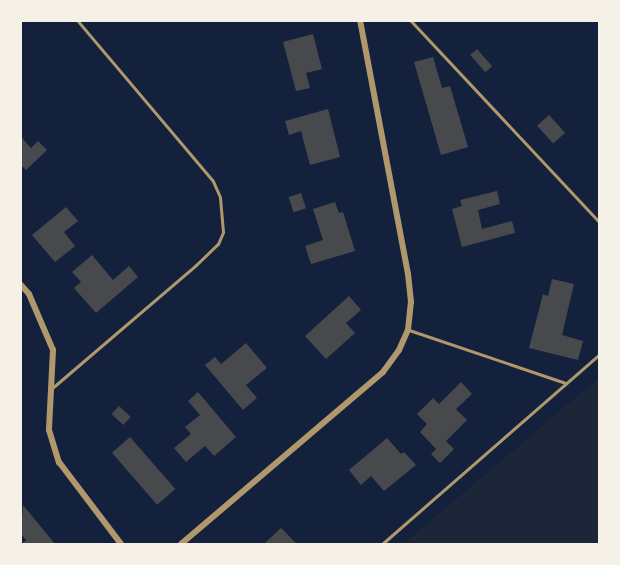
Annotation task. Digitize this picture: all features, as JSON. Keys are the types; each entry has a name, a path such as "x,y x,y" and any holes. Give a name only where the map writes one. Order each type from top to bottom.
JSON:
{"street":[{"path":"183,543 383,372 399,350 408,330 411,302 408,274 360,21"},
{"path":"21,285 29,294 53,350 49,430 59,462 119,543"}],"lane":[{"path":"51,390 196,265 218,244 224,232 220,197 213,181 78,21"},
{"path":"82,26 84,21"},
{"path":"411,21 599,222"},
{"path":"408,330 566,383"},
{"path":"382,544 599,355"}],"shaded area":[{"path":"599,378 599,544 403,544"}],"building":[{"path":"313,34 322,69 306,73 310,88 296,91 283,42"},
{"path":"477,49 492,66 485,72 470,55"},
{"path":"433,57 442,88 450,86 468,147 441,155 414,62"},
{"path":"328,109 340,157 310,165 301,131 289,135 285,121"},
{"path":"549,115 565,133 553,144 537,126"},
{"path":"21,137 31,148 38,141 47,150 26,170 21,165"},
{"path":"497,191 500,204 478,210 482,229 512,221 515,233 462,247 452,209 462,206 460,200"},
{"path":"301,193 306,208 294,212 289,197"},
{"path":"335,202 339,213 343,212 355,251 311,264 305,246 323,240 313,209"},
{"path":"66,207 78,221 64,232 75,246 55,262 32,235"},
{"path":"92,255 113,280 129,266 138,277 96,313 74,288 81,282 72,272"},
{"path":"552,279 574,284 562,335 583,341 578,360 529,348 543,294 548,296"},
{"path":"349,296 361,310 346,323 355,333 326,359 305,336"},
{"path":"246,343 267,368 246,385 257,398 243,410 205,365 215,357 221,364"},
{"path":"461,382 472,394 456,409 467,420 446,441 454,449 440,463 431,454 436,449 420,432 427,424 417,414 433,398 439,404"},
{"path":"198,392 236,437 214,456 205,446 186,462 174,448 191,434 185,427 200,415 188,401"},
{"path":"119,406 131,417 123,425 111,414"},
{"path":"130,437 175,489 157,505 112,453"},
{"path":"387,438 401,454 404,452 416,465 384,491 371,476 361,485 349,470"},
{"path":"23,505 55,544 22,544 26,540 21,534"},
{"path":"281,528 297,544 264,544"}]}
